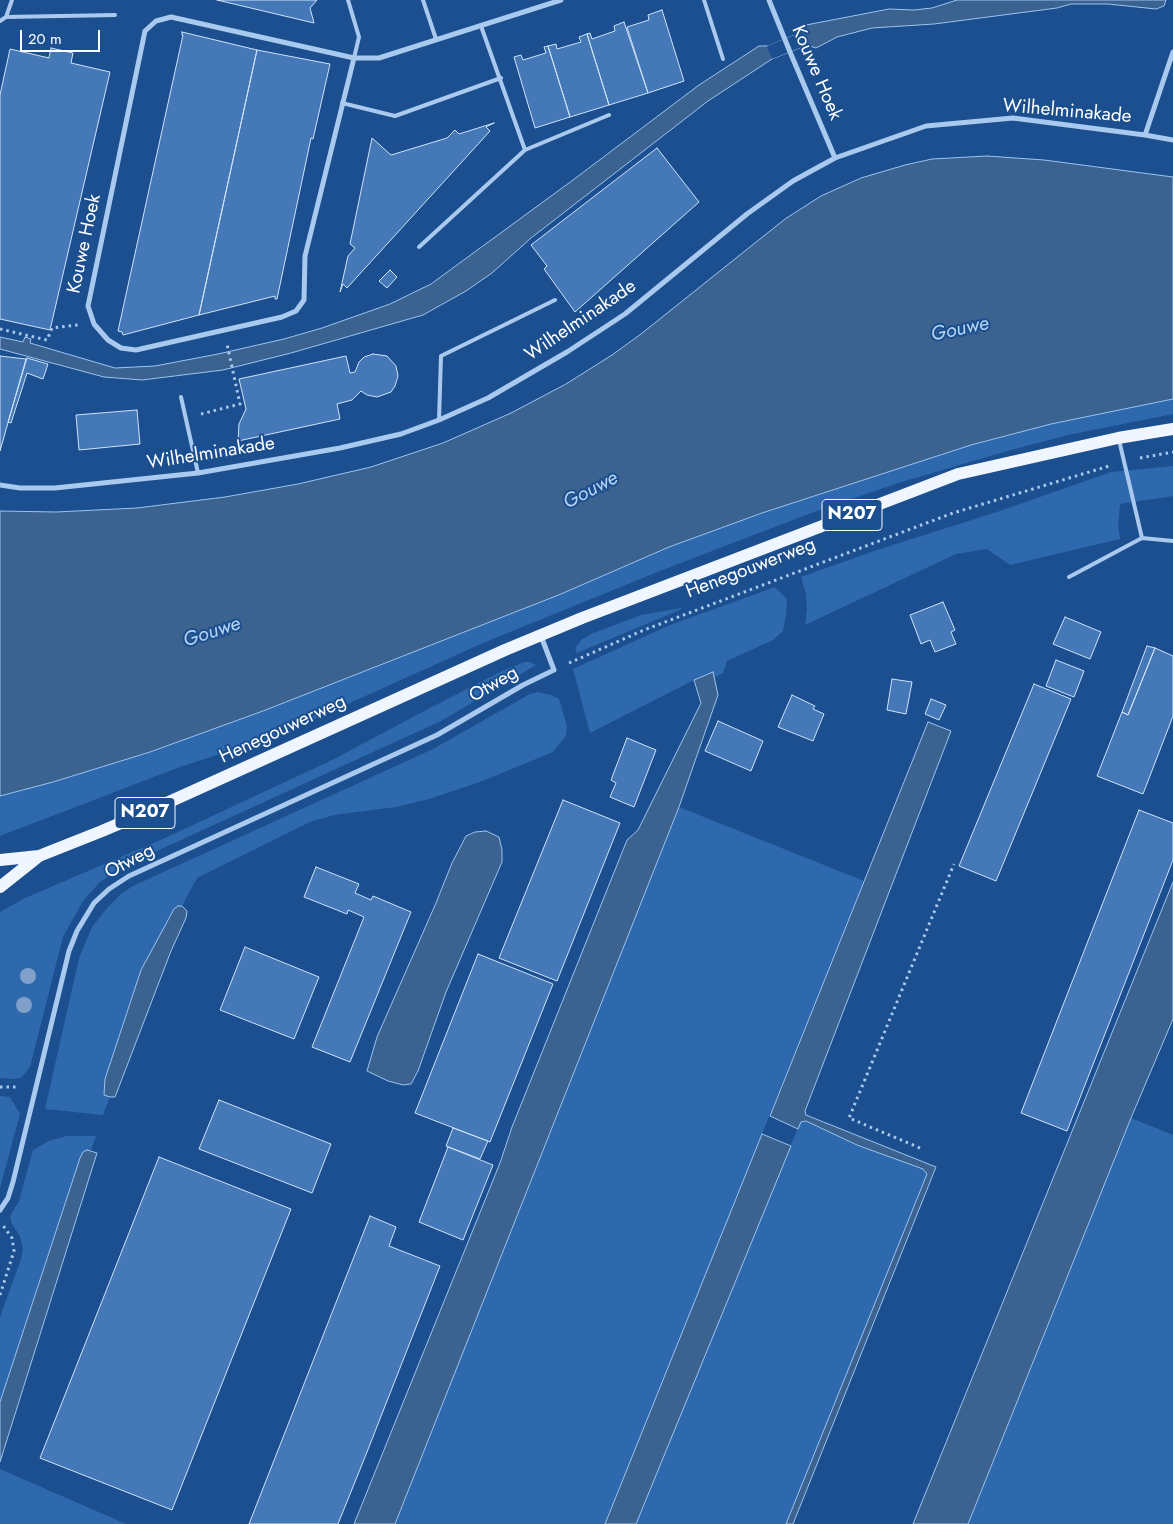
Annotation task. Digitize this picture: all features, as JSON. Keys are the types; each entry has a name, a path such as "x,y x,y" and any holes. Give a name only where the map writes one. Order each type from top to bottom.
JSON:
{"main road":[{"name":"Henegouwerweg","path":"0,887 39,856 149,811 449,674 541,635 958,474 1118,438 1173,429"},
{"name":"Henegouwerweg","path":"0,860 39,856"}],"street":[{"name":"Kouwe Hoek","path":"94,324 88,306 145,31 156,21 171,17 354,58 379,58 561,0"},
{"name":"Kouwe Hoek","path":"770,0 835,158"},
{"path":"1145,135 1173,52"},
{"path":"94,324 108,340 121,348 136,350 282,317 296,311 304,300 305,256 354,58"},
{"name":"Wilhelminakade","path":"0,484 20,488 55,488 198,473 340,448 401,434 439,420 488,398 584,341 625,314 747,214 794,181 835,158 926,126 1013,118 1173,140"},
{"path":"541,635 554,670"},
{"name":"Otweg","path":"0,1210 8,1198 13,1182 70,946 88,911 109,889 130,876 437,735 523,685 554,670"}],"lane":[{"path":"6,17 12,0"},
{"path":"348,0 359,37 354,58"},
{"path":"423,0 436,39"},
{"path":"704,0 723,59"},
{"path":"0,21 6,17 115,15"},
{"path":"481,26 525,150"},
{"path":"342,103 395,116 501,78"},
{"path":"419,247 525,150 609,115"},
{"path":"439,420 441,356 555,300"},
{"path":"181,397 198,473"},
{"path":"1118,438 1142,538"},
{"path":"1069,577 1142,538 1173,541"}],"path":[{"path":"0,330 46,340 52,328 94,324"},
{"path":"218,410 240,404 228,349"},
{"name":"Henegouwerweg","path":"554,670 644,630 953,513 1125,461 1173,452"},
{"path":"920,1148 849,1118 954,864"},
{"path":"0,1222 12,1238 14,1250 0,1295"}],"shaded area":[{"path":"1173,399 1173,414 1068,435 1011,450 898,483 806,515 660,571 483,643 279,735 180,767 0,836 0,796 150,752 263,711 561,594 669,547 762,513 971,445 1051,424"},
{"path":"1173,466 1173,496 1120,504 1118,525 1120,539 1010,565 987,549 956,554 805,625 806,594 801,577 1111,472"},
{"path":"775,587 787,599 783,631 773,640 727,661 723,673 714,678 713,672 694,680 590,733 573,669 670,625"},
{"path":"681,608 577,653 575,648 582,639 591,634 641,615"},
{"path":"525,662 536,665 441,721 122,867 100,882 83,901 63,937 30,1067 21,1078 0,1078 0,912 25,898 165,838 332,760 502,671"},
{"path":"538,692 559,699 567,726 566,736 553,752 480,782 429,799 396,807 334,815 310,822 197,878 182,906 178,906 104,1094 110,1097 103,1115 45,1109 79,958 92,927 122,893 133,886 433,749 530,694"},
{"path":"679,807 864,881 605,1524 395,1524"},
{"path":"0,1096 10,1097 20,1114 0,1188"},
{"path":"1131,1118 1173,1135 1173,1524 968,1524"},
{"path":"801,1121 806,1121 857,1145 923,1169 927,1174 786,1524 636,1524 740,1266"},
{"path":"66,1136 96,1136 91,1150 83,1152 80,1158 0,1402 0,1317 23,1249 20,1236 12,1224 10,1216 19,1201 33,1150 49,1141"},
{"path":"0,1469 126,1524 0,1524"}],"water":[{"path":"957,0 1166,0 1164,6 1156,9 1108,4 1071,4 1057,8 934,24 872,28 837,37 816,48 807,45 772,59 708,101 531,238 492,273 466,291 423,315 291,353 223,370 142,380 104,377 0,349 0,337 23,342 25,337 31,339 30,343 115,368 155,366 284,339 390,304 431,284 699,85 759,46 768,46 802,32 806,25 889,9 914,10 932,8"},
{"name":"Gouwe","path":"987,156 1044,160 1173,177 1173,399 1051,424 971,445 762,513 669,547 561,594 263,711 150,752 0,796 0,511 56,512 137,508 225,497 298,484 371,467 443,443 511,413 566,384 612,355 785,219 821,196 861,178 905,165 932,159"},
{"path":"713,672 718,695 679,807 395,1524 354,1524 500,1163 512,1127 627,840 638,830 701,703 694,680"},
{"path":"928,722 951,731 805,1111 806,1115 936,1167 793,1524 786,1524 927,1174 923,1169 857,1145 806,1121 801,1122 798,1129 770,1116"},
{"path":"486,831 499,837 502,862 446,992 418,1071 411,1084 403,1085 388,1081 367,1071 377,1037 452,863 466,836 475,832"},
{"path":"1173,882 1173,1019 1131,1118 968,1524 913,1524"},
{"path":"182,906 187,911 186,918 171,951 115,1097 104,1095 105,1079 141,970 174,909"},
{"path":"762,1134 791,1146 636,1524 605,1524"},
{"path":"87,1150 97,1153 0,1462 0,1402 80,1158 83,1152"}],"pier":[{"path":"802,32 807,45 772,59 767,46"}],"building":[{"path":"217,0 317,0 310,8 314,23"},
{"path":"662,10 684,81 648,93 627,27 649,20 648,15"},
{"path":"624,22 648,93 609,105 587,34 590,33 592,39 615,31 614,26"},
{"path":"182,32 257,50 199,315 123,335 122,332 118,331 183,35"},
{"path":"587,34 609,105 570,117 548,46 556,44 557,49 581,42 579,37"},
{"path":"548,46 570,117 535,128 514,57 521,55 523,60 546,53 544,47"},
{"path":"51,48 73,53 71,63 110,72 50,330 0,319 0,95 10,49 49,58"},
{"path":"257,50 330,64 313,139 311,138 277,299 275,299 275,296 199,315"},
{"path":"494,123 486,127 490,131 347,288 343,284 340,292 348,256 355,248 350,244 372,138 391,155 447,138 455,130 459,134"},
{"path":"657,148 699,202 575,312 544,269 547,266 531,245"},
{"path":"390,270 397,277 387,288 379,281"},
{"path":"373,354 387,356 396,366 398,376 391,392 377,397 367,395 361,391 352,400 337,404 340,419 238,441 239,424 246,409 239,379 346,356 350,373 355,372 359,362 364,357"},
{"path":"0,356 26,359 0,451"},
{"path":"27,358 48,364 43,379 27,373 11,423 8,422"},
{"path":"137,410 140,444 79,450 76,415"},
{"path":"943,602 955,630 951,632 956,644 935,652 930,640 921,644 910,615"},
{"path":"1065,617 1101,632 1090,659 1053,644"},
{"path":"1147,646 1155,648 1128,715 1122,712"},
{"path":"1155,648 1173,656 1173,716 1143,794 1097,776 1122,712 1128,715"},
{"path":"1056,660 1084,671 1074,697 1046,686"},
{"path":"892,679 912,682 906,714 887,710"},
{"path":"1034,684 1071,699 996,881 959,866"},
{"path":"792,695 815,706 813,709 824,714 813,741 778,727"},
{"path":"931,699 946,705 939,720 925,714"},
{"path":"718,721 763,741 751,771 705,751"},
{"path":"627,738 656,750 634,807 610,797 616,783 611,780"},
{"path":"563,800 620,823 557,981 499,958"},
{"path":"1139,810 1173,823 1173,860 1067,1131 1021,1113"},
{"path":"316,867 359,884 355,893 371,900 373,896 411,912 350,1062 312,1047 364,917 348,910 347,914 304,897"},
{"path":"245,947 319,977 294,1039 220,1010"},
{"path":"478,954 553,984 490,1142 415,1113"},
{"path":"219,1100 331,1144 312,1193 199,1149"},
{"path":"453,1128 488,1141 480,1159 446,1146"},
{"path":"448,1147 493,1165 463,1240 419,1222"},
{"path":"159,1157 291,1209 172,1510 40,1458"},
{"path":"370,1216 396,1227 389,1246 440,1266 367,1452 338,1524 249,1524"}]}
